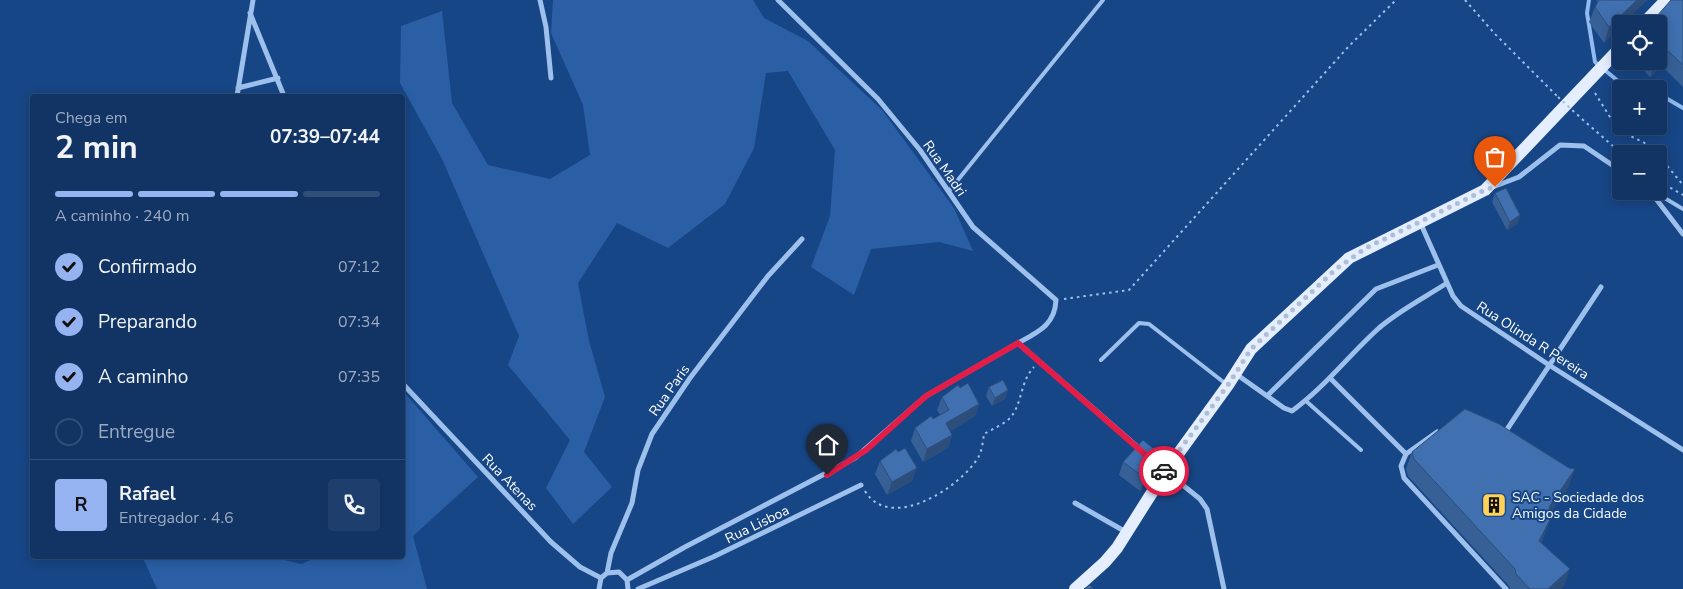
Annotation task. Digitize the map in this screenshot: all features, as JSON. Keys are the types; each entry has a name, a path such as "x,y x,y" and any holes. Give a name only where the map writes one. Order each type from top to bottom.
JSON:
{"main road":[{"path":"1652,15 1666,0"},
{"path":"1074,589 1105,562 1128,533 1165,472 1228,385 1251,349 1336,269 1366,248 1485,190 1612,57"}],"street":[{"path":"237,94 253,0"},
{"path":"540,0 545,19 551,78"},
{"name":"Rua Madri","path":"778,0 878,99 920,150 973,227 1056,300"},
{"path":"250,13 283,94"},
{"path":"238,88 278,78"},
{"path":"1485,190 1505,184 1519,177 1560,145 1584,146 1612,165"},
{"path":"1658,200 1683,234"},
{"name":"Rua Olinda R Pereira","path":"1420,221 1446,283 1461,306 1548,365 1683,450"},
{"name":"Rua Paris","path":"607,573 611,553 632,502 638,470 652,434 690,378 768,276 802,239"},
{"path":"1267,396 1376,289 1438,265"},
{"path":"1235,374 1290,411 1306,401 1392,318 1446,283"},
{"path":"1500,440 1601,287"},
{"path":"1056,300 1056,314 1047,324 1018,343 1143,452"},
{"name":"Rua Lisboa","path":"627,580 685,547 855,458 926,396 1018,343"},
{"path":"1331,378 1406,454"},
{"name":"Rua Atenas","path":"405,386 551,542 580,567 601,578"},
{"path":"1445,426 1406,454 1400,470 1404,478 1506,589"},
{"path":"1150,458 1200,499 1207,509 1224,589"},
{"name":"Rua Lisboa","path":"638,589 713,557 861,485"},
{"path":"1076,503 1128,533"},
{"path":"599,589 601,578 607,573 618,572 627,580 628,589"}],"lane":[{"path":"949,191 1103,0"},
{"path":"1667,199 1683,208"},
{"path":"1101,360 1139,323 1144,322 1228,385"},
{"path":"1306,401 1361,450"}],"path":[{"path":"1056,300 1129,290 1349,46 1396,0"},
{"path":"1465,0 1495,34 1558,97 1612,145"},
{"path":"1588,81 1618,130 1648,145"},
{"path":"1667,166 1683,185"},
{"path":"1667,186 1683,195"},
{"path":"861,485 870,499 895,509 918,506 956,483 979,456 984,434 1010,418 1021,397 1026,376 1039,361"}],"shaded area":[{"path":"553,0 753,0 764,18 808,41 882,110 954,208 973,251 939,242 871,249 854,295 811,267 830,216 835,150 788,71 766,73 754,148 725,204 668,248 617,223 578,283 589,341 605,397 584,452 612,487 573,524 546,488 570,440 508,365 519,336 442,159 400,83 401,26 442,11 452,103 488,165 550,179 590,155 583,105 551,33"},
{"path":"405,393 478,477 413,536 427,589 157,589 143,559 280,559 301,564 313,559 405,559"}],"building":[{"path":"1599,0 1637,0 1621,15 1612,15 1612,24 1609,27 1595,7"},
{"path":"1671,0 1683,0 1683,65 1667,50 1667,15 1658,15"},
{"path":"1506,188 1520,215 1510,222 1495,193"},
{"path":"1003,380 1008,390 995,398 989,387"},
{"path":"968,383 979,404 946,423 952,435 927,449 915,428 931,416 933,419 949,410 942,397 958,385 960,388"},
{"name":"SAC - Sociedade dos Amigos da Cidade","path":"1465,409 1499,424 1569,468 1575,469 1549,507 1553,514 1539,541 1570,569 1548,589 1530,589 1516,574 1515,569 1414,459 1412,452"},
{"path":"1143,440 1160,454 1145,478 1123,462"},
{"path":"905,448 917,468 892,482 880,461 896,449 898,452"},
{"path":"1090,585 1093,589 1084,589"}],"waterway":[{"path":"1589,0 1587,13 1595,62 1617,80"},
{"path":"1667,99 1683,108"}],"way so far":[{"path":"1164,471 1228,385 1251,349 1336,269 1349,258 1366,248 1485,190 1495,187"}],"place":[{"name":"SAC - Sociedade dos Amigos da Cidade","path":"1494,505"}],"route":[{"path":"827,475 866,450 926,396 1018,343 1164,471"}]}
